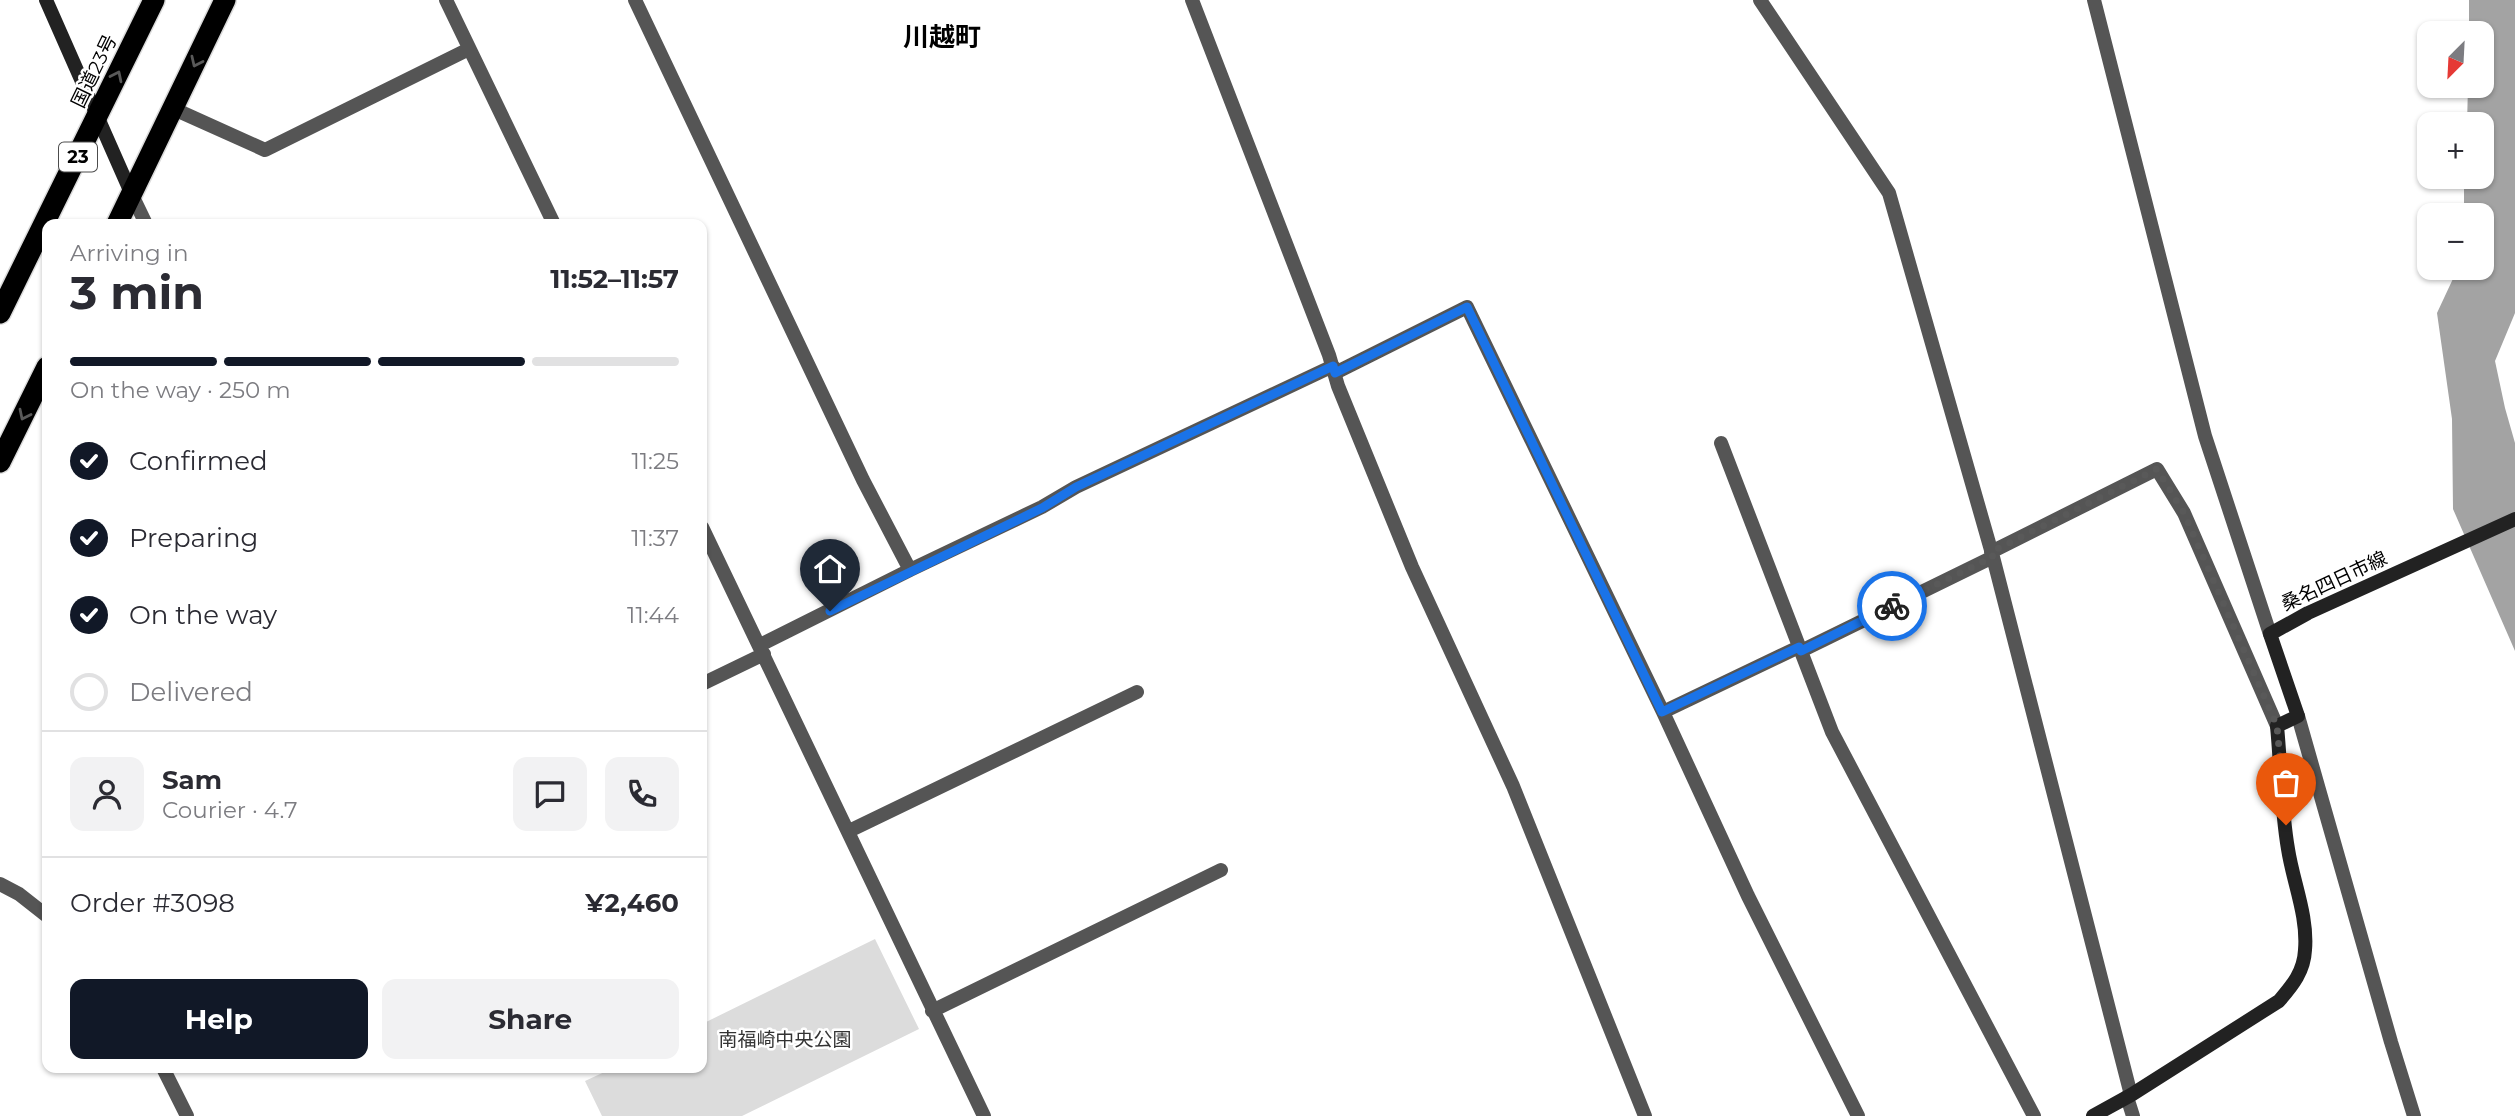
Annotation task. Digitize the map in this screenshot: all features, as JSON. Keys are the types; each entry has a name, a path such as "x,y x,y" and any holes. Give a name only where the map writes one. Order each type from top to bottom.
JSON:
{"highway":[{"name":"国道23号","path":"47,219 153,0"},
{"path":"120,219 225,0"},
{"name":"国道23号","path":"0,313 42,228"},
{"path":"0,463 42,377"}],"main road":[{"path":"46,0 132,195"},
{"name":"桑名四日市線","path":"2298,716 2270,634 2515,519"},
{"path":"2093,1116 2279,1001 2294,984 2303,966 2306,947 2288,850 2277,726 2298,716"}],"street":[{"path":"446,0 552,219"},
{"path":"635,0 857,467 910,570"},
{"path":"1192,0 1334,369 1338,386 1412,567 1513,786 1645,1116"},
{"path":"1760,0 1889,194 1992,555 2133,1116"},
{"path":"2094,0 2205,436 2270,634"},
{"path":"174,109 265,150 469,49"},
{"path":"132,195 144,219"},
{"path":"707,681 910,570 1042,508 1076,487 1467,307 1748,896 1858,1116"},
{"path":"1721,443 1832,732 2034,1116"},
{"path":"1662,712 1800,649 1992,555 2157,469 2184,513 2277,726"},
{"path":"707,537 984,1116"},
{"path":"849,831 1137,692"},
{"path":"2298,716 2414,1116"},
{"path":"932,1011 1220,870"},
{"path":"0,884 42,913"},
{"path":"166,1073 187,1116"}],"green space":[{"name":"南福崎中央公園","path":"875,939 919,1029 742,1116 602,1116 585,1081 602,1073 707,1073 707,1022"}],"shaded area":[{"path":"2469,0 2515,0 2515,313 2495,361 2515,443 2515,651 2453,509 2452,419 2437,313 2452,280 2494,280 2494,203 2464,203 2464,189 2494,189 2494,112 2467,112 2468,98 2494,98 2494,21 2469,21"}],"way so far":[{"path":"1892,606 1993,557 1991,552 2157,469 2184,513 2277,726 2286,825"}],"district":[{"name":"川越町","path":"942,37"}],"route":[{"path":"830,611 1042,508 1076,487 1333,366 1335,373 1467,307 1662,712 1799,647 1801,651 1892,606"}]}
